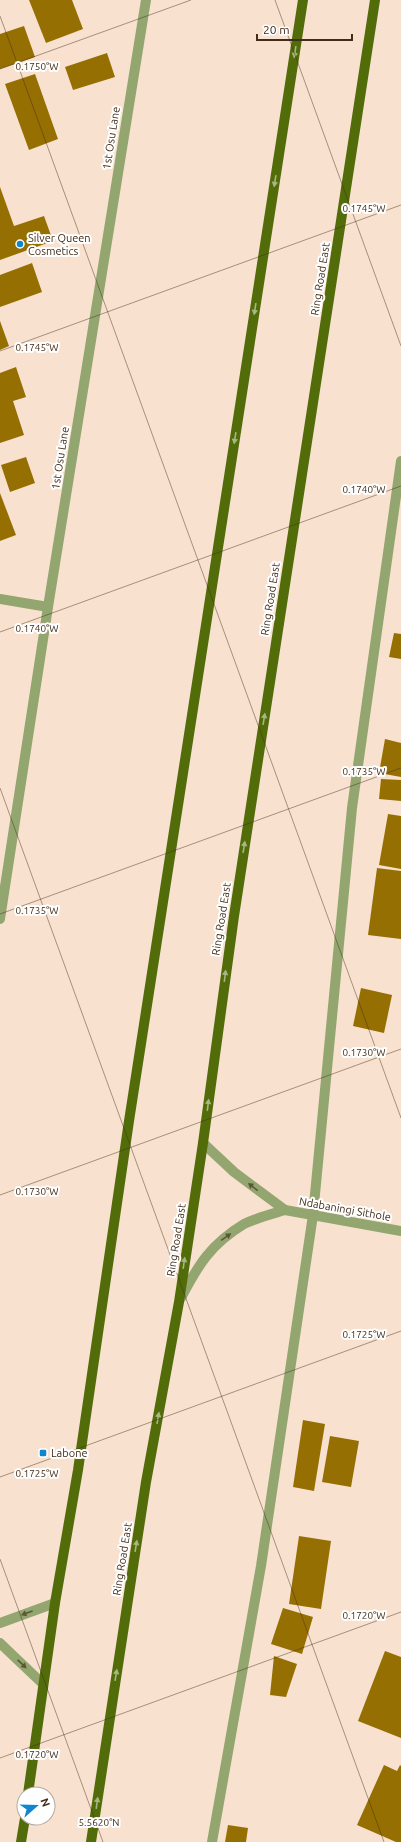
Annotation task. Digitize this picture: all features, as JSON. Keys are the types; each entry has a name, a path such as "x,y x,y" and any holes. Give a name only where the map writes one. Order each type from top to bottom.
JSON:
{"main road":[{"path":"29,1786 55,1603 79,1463 129,1121 304,0"},
{"name":"Ring Road East","path":"91,1842 146,1482 179,1302 203,1143 234,916 375,0"},
{"path":"21,1842 24,1826"}],"street":[{"name":"1st Osu Lane","path":"0,919 48,607 146,0"},
{"path":"212,1842 261,1566 313,1215 352,808 401,462"},
{"path":"0,599 48,607"},
{"name":"Ndabaningi Sithole","path":"203,1143 234,1172 285,1210 401,1231"},
{"name":"Ndabaningi Sithole","path":"179,1302 196,1268 215,1245 245,1224 285,1210"},
{"path":"0,1623 55,1603"},
{"path":"0,1643 43,1684"}],"building":[{"path":"29,0 72,0 83,29 46,43"},
{"path":"24,26 35,57 0,69 0,34"},
{"path":"107,53 115,77 73,90 65,67"},
{"path":"35,74 58,139 29,150 5,84"},
{"path":"0,187 14,226 44,216 53,241 0,260"},
{"path":"32,263 42,292 0,307 0,275"},
{"path":"0,321 9,346 0,350"},
{"path":"16,367 26,397 13,401 24,435 0,443 0,373"},
{"path":"26,457 35,483 10,492 1,465"},
{"path":"0,493 16,535 0,541"},
{"path":"394,633 401,634 401,659 389,657"},
{"path":"385,739 401,743 401,777 379,773"},
{"path":"381,779 401,780 401,801 379,799"},
{"path":"388,814 401,816 401,869 379,865"},
{"path":"377,868 401,871 401,939 368,935"},
{"path":"361,988 392,995 384,1033 353,1026"},
{"path":"303,1420 325,1424 314,1491 293,1487"},
{"path":"330,1436 359,1441 351,1487 322,1482"},
{"path":"299,1536 331,1541 321,1609 289,1604"},
{"path":"283,1608 313,1617 302,1654 271,1644"},
{"path":"385,1651 401,1657 401,1738 358,1721"},
{"path":"274,1656 297,1664 286,1697 270,1695"},
{"path":"384,1765 397,1771 400,1765 401,1766 401,1842 396,1842 357,1825"},
{"path":"228,1825 248,1828 246,1842 225,1842"}],"place":[{"name":"Silver Queen Cosmetics","path":"20,244"},
{"name":"Labone","path":"43,1453"}]}
